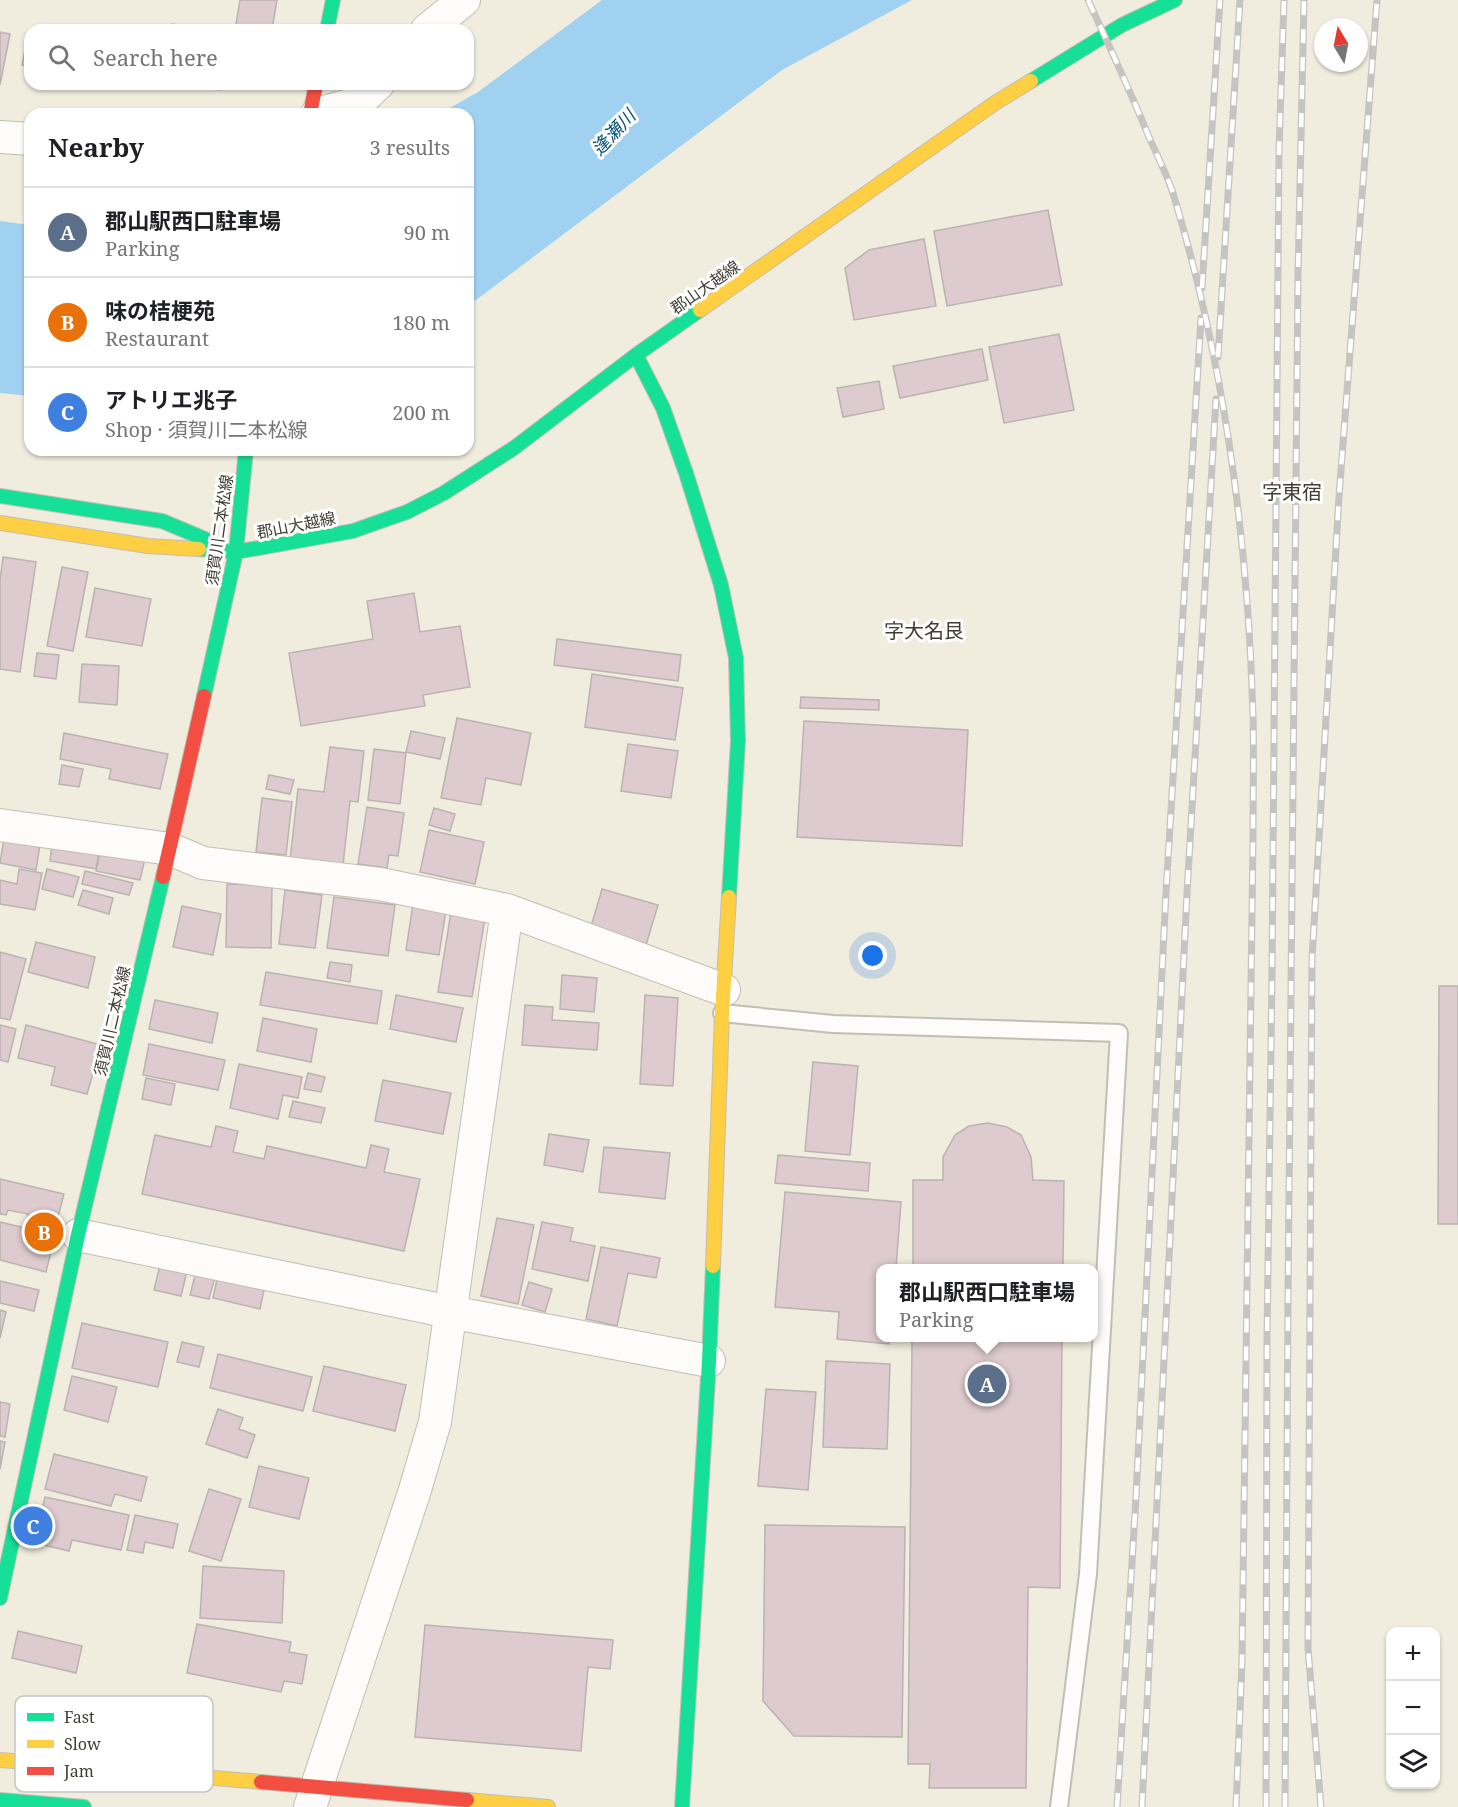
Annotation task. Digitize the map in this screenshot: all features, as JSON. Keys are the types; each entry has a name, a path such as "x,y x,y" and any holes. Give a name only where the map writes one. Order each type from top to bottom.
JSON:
{"main road":[{"path":"328,24 333,0"},
{"name":"郡山大越線","path":"0,523 148,546 236,552 353,531 407,512 444,493 514,448 636,355 995,103 1122,25 1175,0"},
{"path":"311,108 315,90"},
{"path":"636,355 663,408 686,473 721,585 736,658 738,741 723,1002 710,1361 682,1807"},
{"name":"須賀川二本松線","path":"0,1598 5,1560 78,1235 170,849 236,552 245,456"},
{"path":"0,496 162,521 236,552"},
{"path":"0,1760 15,1762"},
{"path":"213,1785 313,1797 548,1807"},
{"path":"0,1800 84,1807"}],"street":[{"path":"434,24 464,0"},
{"path":"339,108 358,103 373,90"},
{"path":"0,137 24,139"},
{"path":"0,825 170,849 203,863 380,884 507,910 723,1002"},
{"path":"313,1797 414,1493 435,1422 507,910"},
{"path":"78,1235 450,1312 710,1361"}],"lane":[{"path":"723,1002 832,1024 1119,1033 1088,1574 1059,1807"}],"water":[{"name":"逢瀬川","path":"602,0 912,0 782,70 474,301 474,108 450,108 478,92"},
{"path":"0,221 24,224 24,395 0,393"}],"building":[{"path":"240,0 277,0 273,24 236,24"},
{"path":"0,32 10,34 0,85"},
{"path":"1048,210 1062,285 947,306 934,231"},
{"path":"924,239 936,306 854,320 845,268 869,250"},
{"path":"1059,334 1074,410 1004,423 989,347"},
{"path":"982,349 988,380 900,398 893,366"},
{"path":"879,381 884,409 843,417 837,388"},
{"path":"3,557 36,562 20,672 0,669 0,580"},
{"path":"62,567 88,572 73,651 47,646"},
{"path":"95,588 151,599 142,646 86,637"},
{"path":"414,593 420,632 460,626 470,687 423,695 425,706 301,726 289,653 373,639 367,601"},
{"path":"557,639 681,655 678,681 554,665"},
{"path":"37,653 59,655 56,679 34,676"},
{"path":"82,664 119,666 117,705 79,702"},
{"path":"592,674 683,688 675,740 585,727"},
{"path":"801,697 879,700 879,710 800,708"},
{"path":"457,718 531,733 521,785 486,778 481,805 441,798"},
{"path":"804,721 968,730 962,846 797,837"},
{"path":"411,731 445,738 440,759 406,752"},
{"path":"64,733 168,754 160,789 109,779 111,769 60,759"},
{"path":"628,744 678,751 671,798 621,791"},
{"path":"330,747 364,751 358,802 350,801 343,865 290,860 298,789 324,792"},
{"path":"374,749 406,753 400,804 368,800"},
{"path":"62,765 83,769 79,787 59,784"},
{"path":"269,775 294,780 290,794 266,789"},
{"path":"262,798 292,802 286,855 256,852"},
{"path":"367,807 404,813 398,856 389,855 387,868 358,864"},
{"path":"434,808 455,814 450,831 429,825"},
{"path":"429,830 484,842 475,884 420,872"},
{"path":"4,838 40,844 36,870 0,863"},
{"path":"52,843 99,851 96,869 50,861"},
{"path":"101,849 145,858 140,880 96,871"},
{"path":"19,869 42,873 35,910 0,904 0,880 17,884"},
{"path":"47,869 79,877 73,897 42,889"},
{"path":"85,871 133,883 129,895 82,884"},
{"path":"227,884 272,885 271,948 226,947"},
{"path":"602,889 658,905 646,945 590,930"},
{"path":"83,890 113,898 109,914 78,905"},
{"path":"285,890 322,895 315,948 279,944"},
{"path":"334,897 395,905 388,956 327,948"},
{"path":"413,904 446,910 439,955 406,950"},
{"path":"182,906 221,914 213,955 173,947"},
{"path":"451,912 485,918 472,997 438,992"},
{"path":"36,942 95,957 88,988 28,972"},
{"path":"0,952 26,959 10,1020 0,1018"},
{"path":"330,962 352,965 350,982 327,978"},
{"path":"266,972 382,991 377,1024 260,1005"},
{"path":"562,975 597,978 594,1012 560,1009"},
{"path":"1439,986 1458,986 1458,1224 1438,1224"},
{"path":"396,995 463,1008 456,1042 390,1029"},
{"path":"645,995 678,998 673,1086 640,1084"},
{"path":"155,1000 218,1013 212,1043 149,1029"},
{"path":"525,1005 553,1007 552,1020 599,1023 597,1050 522,1045"},
{"path":"263,1018 317,1029 311,1062 257,1051"},
{"path":"0,1025 16,1029 8,1062 0,1060"},
{"path":"26,1025 101,1045 87,1094 51,1085 55,1067 18,1058"},
{"path":"149,1044 225,1060 218,1090 143,1075"},
{"path":"813,1062 858,1066 850,1155 805,1151"},
{"path":"239,1064 302,1077 298,1098 283,1095 278,1119 230,1108"},
{"path":"308,1073 325,1077 321,1092 304,1089"},
{"path":"146,1078 175,1084 171,1105 142,1099"},
{"path":"383,1080 451,1093 443,1134 375,1121"},
{"path":"293,1101 325,1108 321,1123 289,1117"},
{"path":"988,1123 1007,1127 1021,1135 1031,1157 1033,1180 1064,1181 1063,1264 913,1264 913,1180 943,1180 943,1157 955,1135 969,1126"},
{"path":"216,1126 238,1131 233,1152 264,1159 267,1146 366,1168 371,1145 389,1149 384,1172 420,1179 404,1251 142,1194 155,1135 211,1147"},
{"path":"549,1134 589,1140 583,1172 544,1165"},
{"path":"604,1147 670,1153 665,1199 599,1192"},
{"path":"778,1155 870,1163 868,1191 775,1183"},
{"path":"0,1179 64,1194 55,1228 27,1221 28,1214 8,1210 6,1215 0,1214"},
{"path":"785,1192 901,1202 896,1264 876,1264 876,1342 889,1342 889,1344 837,1339 839,1312 775,1307"},
{"path":"497,1218 534,1225 518,1304 481,1296"},
{"path":"0,1222 55,1235 46,1272 0,1260"},
{"path":"542,1222 573,1228 570,1241 595,1246 588,1281 532,1269"},
{"path":"601,1247 660,1258 656,1278 628,1273 617,1326 586,1319"},
{"path":"160,1265 187,1271 181,1296 154,1290"},
{"path":"196,1272 215,1277 209,1299 190,1295"},
{"path":"217,1279 264,1290 260,1309 213,1298"},
{"path":"0,1281 39,1290 34,1311 0,1303"},
{"path":"529,1282 552,1289 545,1312 522,1305"},
{"path":"0,1310 6,1312 0,1338"},
{"path":"82,1323 168,1342 158,1387 72,1368"},
{"path":"182,1342 204,1347 199,1367 177,1362"},
{"path":"912,1342 1062,1342 1060,1588 1028,1587 1026,1788 929,1788 930,1764 908,1764"},
{"path":"218,1354 312,1377 303,1411 210,1388"},
{"path":"826,1361 890,1364 887,1449 823,1447"},
{"path":"324,1366 406,1385 395,1431 313,1411"},
{"path":"72,1376 117,1387 108,1422 64,1410"},
{"path":"766,1389 816,1392 808,1490 758,1486"},
{"path":"0,1402 10,1404 5,1437 0,1436"},
{"path":"218,1409 243,1418 239,1429 255,1435 247,1458 206,1444"},
{"path":"0,1441 5,1442 0,1469"},
{"path":"54,1454 147,1477 141,1501 115,1494 111,1506 45,1489"},
{"path":"259,1466 309,1478 299,1519 249,1507"},
{"path":"209,1489 241,1499 221,1561 189,1551"},
{"path":"45,1497 129,1515 121,1550 72,1540 69,1551 35,1543"},
{"path":"135,1515 178,1524 173,1548 145,1542 143,1553 127,1550"},
{"path":"765,1525 905,1527 902,1737 794,1736 763,1701"},
{"path":"203,1566 284,1571 282,1623 200,1618"},
{"path":"197,1624 291,1642 289,1652 307,1655 302,1684 284,1681 281,1692 187,1673"},
{"path":"425,1625 613,1640 610,1669 588,1667 581,1751 415,1737"},
{"path":"18,1631 82,1646 76,1673 12,1658"}],"railway":[{"path":"1088,0 1170,184 1193,263 1208,327 1231,455 1246,585 1253,715 1253,838 1242,1661 1236,1807"},
{"path":"1202,288 1220,0"},
{"path":"1218,357 1240,0"},
{"path":"1266,1807 1267,1339 1279,150 1284,0"},
{"path":"1285,1807 1298,276 1304,0"},
{"path":"1321,1807 1308,1648 1312,959 1339,496 1377,0"},
{"path":"1117,1807 1136,1497 1166,892 1201,318"},
{"path":"1142,1807 1187,893 1216,399"}],"traffic: fast":[{"path":"328,24 333,0"},
{"path":"1031,81 1122,25 1175,0"},
{"path":"199,549 236,552 353,531 407,512 444,493 514,448 636,355 700,310"},
{"path":"636,355 663,408 686,473 721,585 736,658 738,741 729,897"},
{"path":"204,696 236,552 245,456"},
{"path":"0,496 162,521 212,542"},
{"path":"0,1598 78,1235 163,877"},
{"path":"682,1807 713,1266"},
{"path":"0,1800 84,1807"}],"traffic: slow":[{"path":"700,310 995,103 1031,81"},
{"path":"0,523 148,546 199,549"},
{"path":"713,1266 722,1013 729,897"},
{"path":"0,1760 15,1761"},
{"path":"213,1778 261,1782"},
{"path":"467,1800 548,1807"}],"traffic: jam":[{"path":"311,108 315,90"},
{"path":"163,877 204,696"},
{"path":"261,1782 467,1800"}],"place":[{"name":"味の桔梗苑","path":"44,1232"},
{"name":"郡山駅西口駐車場","path":"987,1384"},
{"name":"アトリエ兆子","path":"33,1526"}],"district":[{"name":"字東宿","path":"1292,491"},
{"name":"字大名艮","path":"924,630"}]}
